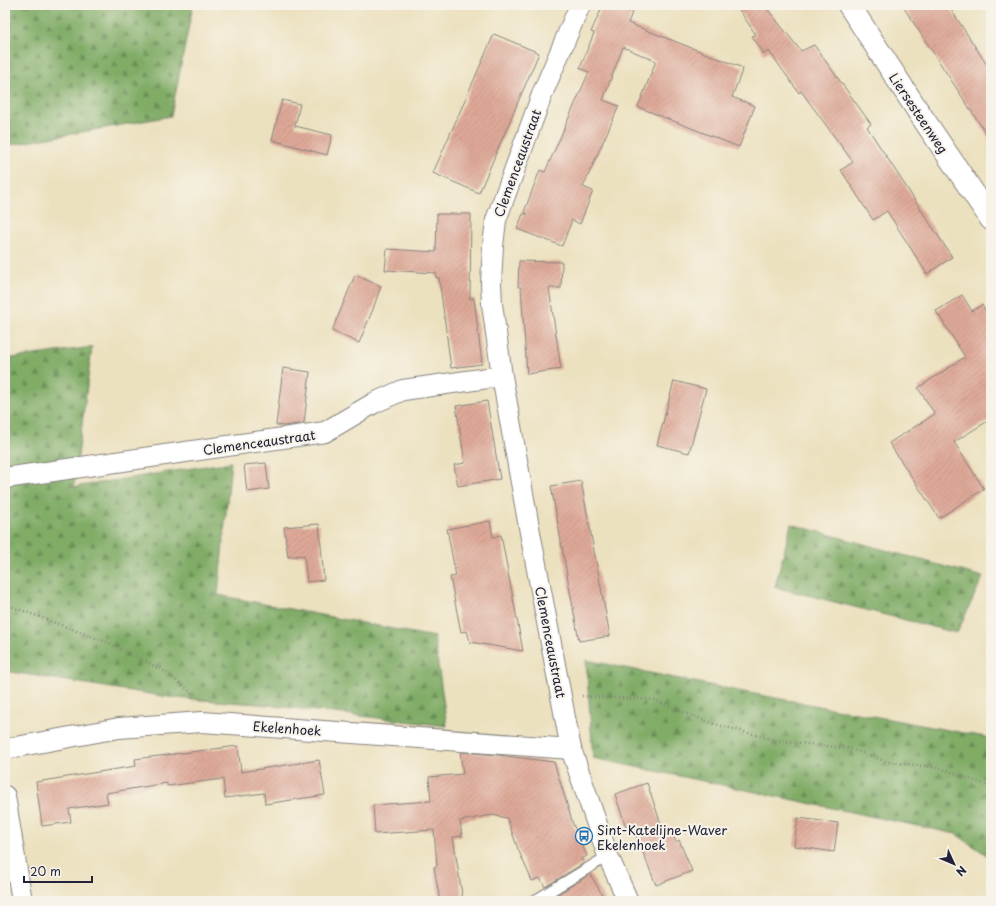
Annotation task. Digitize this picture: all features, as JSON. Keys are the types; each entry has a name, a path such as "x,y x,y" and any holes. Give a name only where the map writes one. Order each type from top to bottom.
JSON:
{"main road":[{"name":"Liersesteenweg","path":"849,5 991,219"}],"street":[{"name":"Clemenceaustraat","path":"580,5 544,92 496,220 491,284 492,304 502,376 571,749 608,856 628,901"},
{"name":"Clemenceaustraat","path":"5,478 325,432 374,403 403,390 502,376"},
{"name":"Ekelenhoek","path":"5,749 119,728 202,722 571,749"},
{"path":"5,796 22,901"}],"lane":[{"path":"534,901 608,856"}],"path":[{"path":"5,604 109,643 164,671 191,692 202,722"},
{"path":"562,695 654,700 711,724 775,740 851,749 888,762 941,768 991,788"}],"green space":[{"path":"5,5 193,5 171,116 5,146"},
{"path":"92,347 74,487 231,462 218,595 434,637 447,726 258,704 175,698 5,671 5,359"},
{"path":"791,524 983,577 957,633 775,587"},
{"path":"586,660 749,693 991,738 991,858 956,834 593,758"}],"building":[{"path":"603,5 635,5 628,23 743,68 732,97 755,106 739,147 638,107 656,61 623,47 603,100 619,106 583,187 593,191 580,224 572,220 562,246 517,229 523,214 528,214 524,212 540,170 545,172 589,72 580,68 594,33 591,32"},
{"path":"736,5 764,5 801,51 814,45 871,124 867,127 952,257 927,274 887,211 873,220 841,170 853,162 801,91 799,93 769,51 764,54 752,36 756,35"},
{"path":"902,5 948,5 991,71 991,141"},
{"path":"494,34 539,53 479,193 433,173"},
{"path":"282,100 300,104 295,126 332,135 327,155 272,140"},
{"path":"437,214 471,214 470,299 474,298 482,364 451,368 439,278 436,278 436,273 385,270 387,249 436,252"},
{"path":"519,261 562,262 561,288 549,288 561,369 527,374 521,287 518,287"},
{"path":"355,275 381,286 359,343 332,331"},
{"path":"962,295 972,311 982,305 991,320 991,419 954,442 984,489 939,518 889,443 935,414 918,388 965,357 936,311"},
{"path":"283,368 310,372 304,423 284,426 276,425"},
{"path":"674,381 706,389 689,453 657,445"},
{"path":"487,401 500,479 458,486 454,465 465,463 456,406"},
{"path":"266,463 269,489 247,492 244,465"},
{"path":"581,481 610,636 579,641 551,486"},
{"path":"490,521 493,537 501,535 523,651 470,642 467,631 461,632 450,577 456,576 447,529"},
{"path":"319,524 324,580 307,582 304,555 288,557 284,527"},
{"path":"238,746 241,772 319,760 325,795 265,804 264,793 225,798 223,779 167,786 167,783 106,793 108,803 69,809 71,822 42,826 36,782 136,766 135,759"},
{"path":"460,752 554,762 573,824 587,856 581,859 584,863 545,887 540,878 532,881 518,849 507,818 492,815 460,821 462,836 453,837 463,901 440,901 434,867 437,866 434,830 375,834 373,805 431,801 429,777 463,774"},
{"path":"647,783 664,833 671,831 676,842 679,840 692,871 656,885 632,825 626,827 615,794"},
{"path":"798,818 838,823 834,852 794,846"},
{"path":"590,874 606,901 553,901 552,898"}],"place":[{"name":"Sint-Katelijne-Waver Ekelenhoek","path":"584,836"}]}
